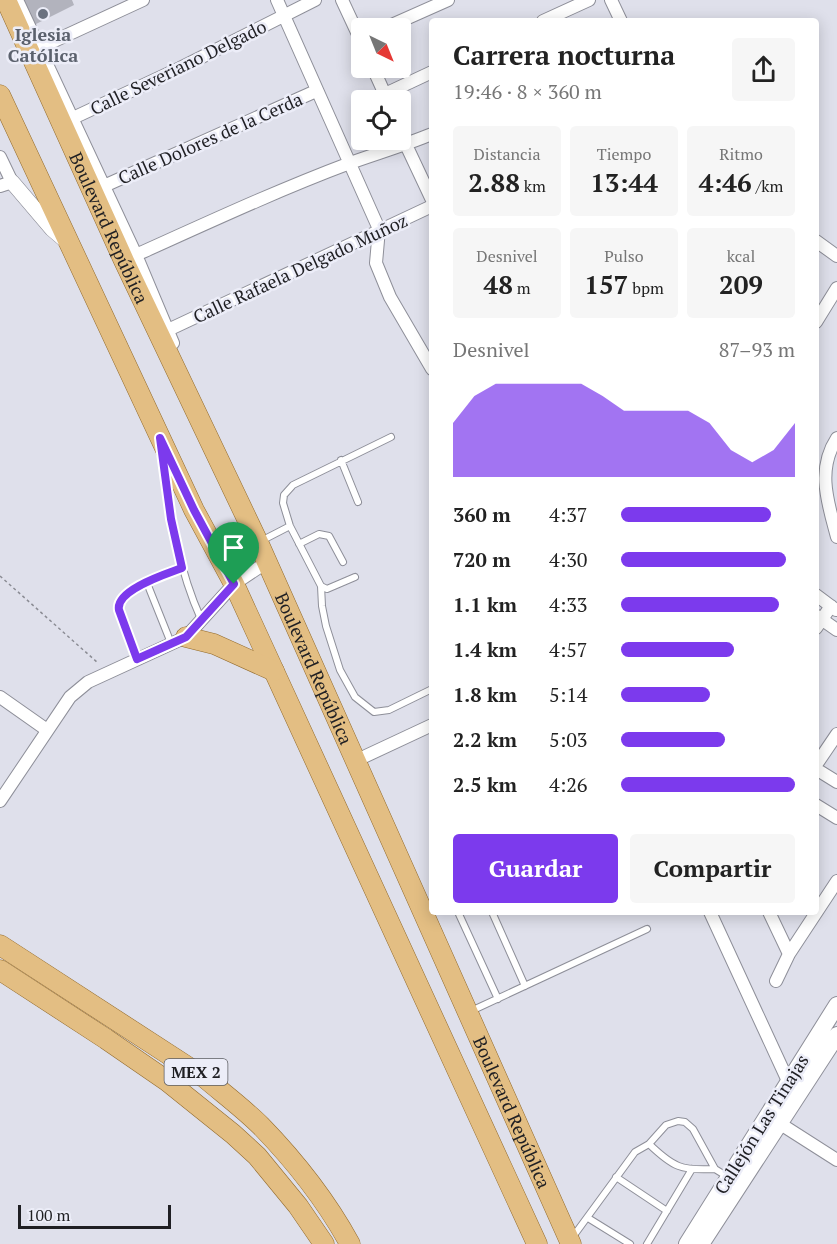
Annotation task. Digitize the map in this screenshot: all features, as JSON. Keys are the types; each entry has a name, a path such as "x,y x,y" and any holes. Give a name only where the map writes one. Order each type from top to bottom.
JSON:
{"main road":[{"name":"Boulevard República","path":"6,0 187,396 258,542 571,1242"},
{"name":"Boulevard República","path":"0,95 194,510 234,584 537,1244"},
{"path":"179,640 214,644 274,671"},
{"name":"MEX 2","path":"0,945 188,1066 231,1100 260,1125 282,1150 326,1206 350,1244"},
{"name":"MEX 2","path":"0,970 167,1081 233,1134 257,1156 298,1206 324,1244"},
{"name":"Callejón Las Tinajas","path":"699,1243 727,1177 837,1005"},
{"name":"Callejón Las Tinajas","path":"727,1177 779,1123 836,1038"},
{"path":"492,1145 497,1133 504,1129 516,1135 536,1182 552,1203"}],"street":[{"path":"17,0 136,255 186,375 187,396"},
{"path":"39,48 143,0"},
{"path":"277,0 379,229 376,263 390,297 429,364"},
{"name":"Calle Severiano Delgado","path":"73,118 180,68 315,0"},
{"path":"342,0 351,19"},
{"path":"408,18 448,0"},
{"path":"550,18 589,0"},
{"path":"611,0 620,18"},
{"path":"399,90 429,74"},
{"name":"Calle Dolores de la Cerda","path":"104,186 316,91"},
{"path":"411,143 429,135"},
{"path":"136,255 241,208 351,163 391,150"},
{"path":"408,150 429,194"},
{"path":"0,157 6,184 69,243"},
{"name":"Calle Rafaela Delgado Muñoz","path":"168,330 429,207"},
{"path":"819,243 837,256"},
{"path":"819,317 837,288"},
{"path":"837,438 826,456 822,500 830,512 837,537"},
{"path":"824,470 837,479"},
{"path":"819,513 830,512"},
{"path":"0,801 70,697 88,682 179,640 234,584 267,562"},
{"path":"819,597 834,608 819,620"},
{"path":"819,621 837,630"},
{"path":"0,697 47,730"},
{"path":"355,761 429,726"},
{"path":"819,762 837,734"},
{"path":"819,769 837,782"},
{"path":"819,807 837,818"},
{"path":"819,900 837,881"},
{"path":"711,915 788,1081"},
{"path":"770,915 789,954"},
{"path":"776,981 811,915"},
{"path":"779,1123 837,1160"}],"lane":[{"path":"391,437 302,480 287,490 283,503 290,526 321,586 326,626 340,670 355,697 374,712 389,710 429,690"},
{"path":"160,438 171,519 184,578 201,619"},
{"path":"341,460 357,502"},
{"path":"258,542 290,526"},
{"path":"299,544 319,534 329,536 343,562"},
{"path":"137,659 117,604 126,593 182,568"},
{"path":"321,586 327,589 355,577"},
{"path":"147,583 179,640"},
{"path":"459,915 498,999"},
{"path":"493,915 525,986"},
{"path":"468,1012 647,929"},
{"path":"571,1242 635,1152 649,1144 666,1125 678,1121 685,1122 693,1129 727,1177"},
{"path":"649,1144 677,1167 727,1177"},
{"path":"647,1244 692,1169"},
{"path":"616,1177 667,1211"},
{"path":"588,1218 630,1244"}],"path":[{"path":"0,576 108,672"}],"building":[{"path":"23,0 72,0 74,5 34,25"}],"place":[{"name":"Iglesia Católica","path":"43,14"}],"route":[{"path":"160,438 194,510 234,584 186,637 137,659 117,604 126,593 134,588 182,568 171,519 160,438"}]}
